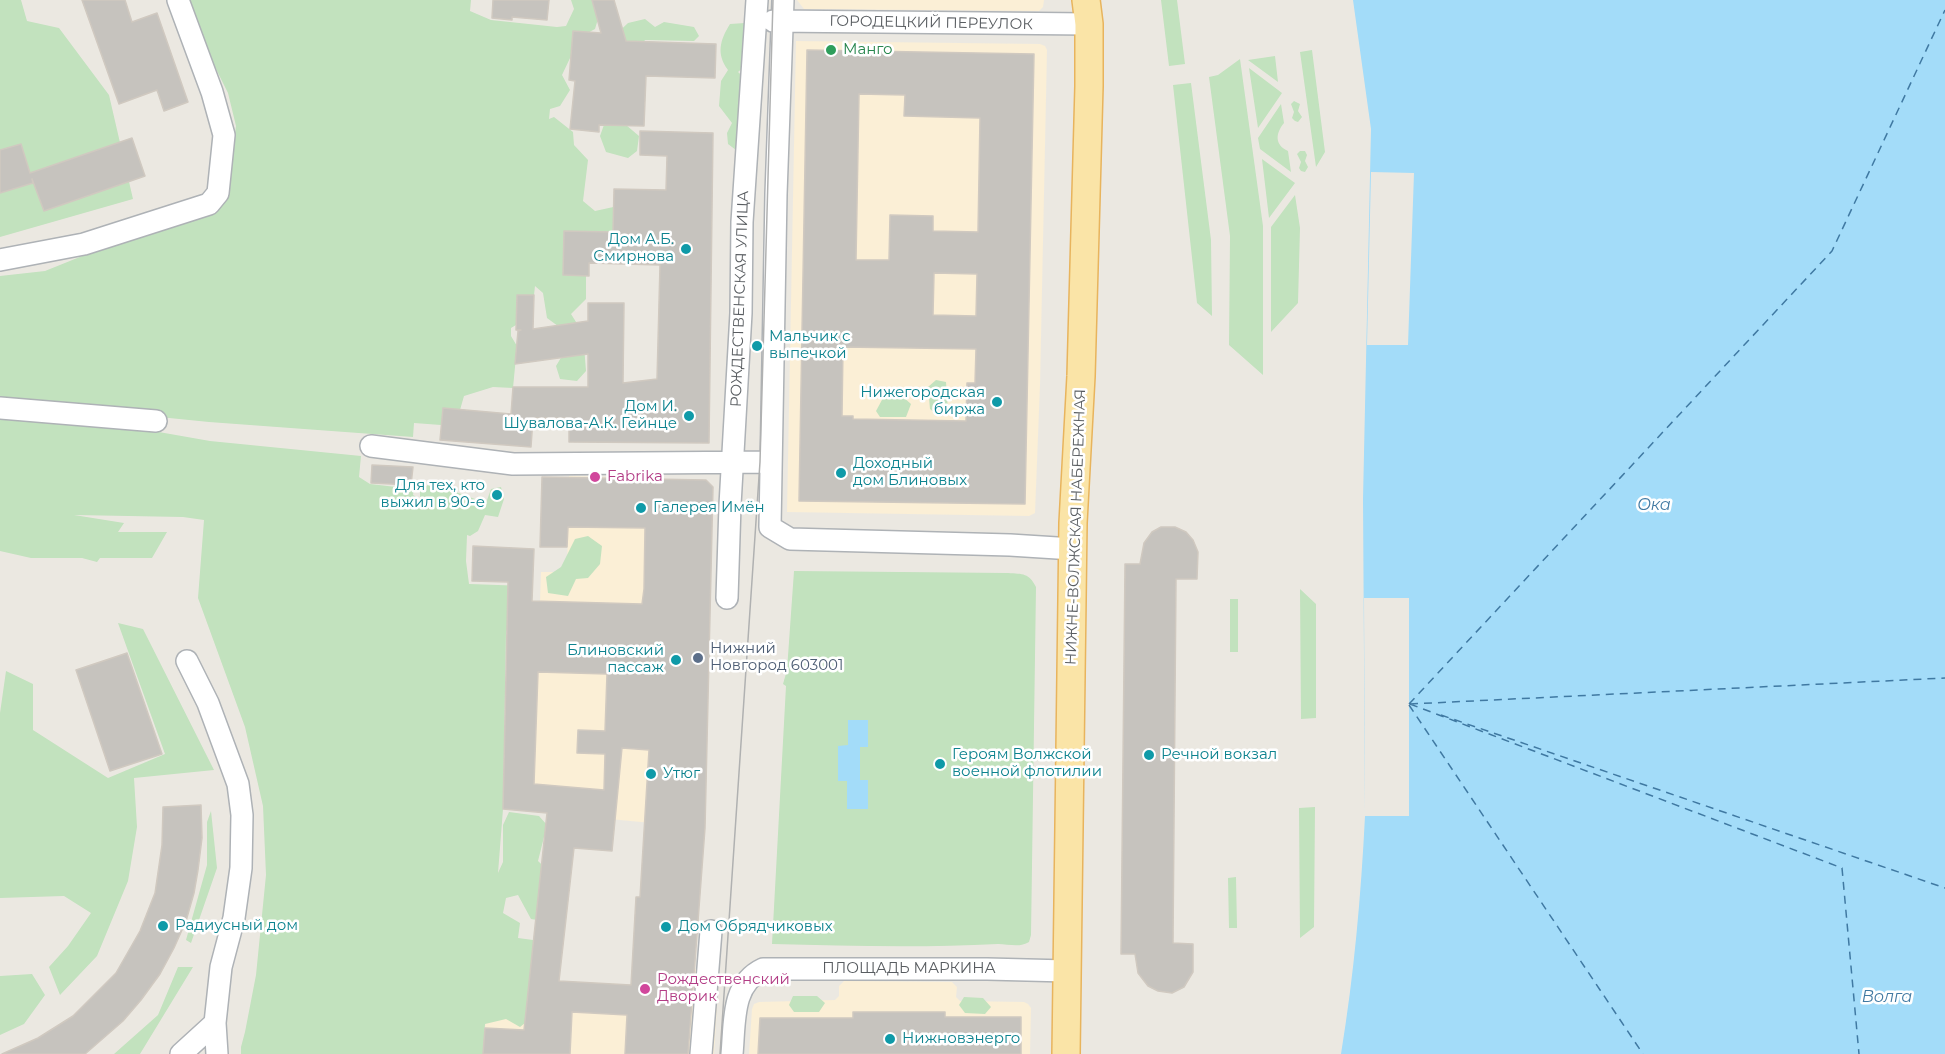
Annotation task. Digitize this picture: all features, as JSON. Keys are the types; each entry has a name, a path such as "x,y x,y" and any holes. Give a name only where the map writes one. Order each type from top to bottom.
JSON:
{"main road":[{"name":"НИЖНЕ-ВОЛЖСКАЯ НАБЕРЕЖНАЯ","path":"1066,1054 1073,549 1081,376 1084,197 1089,86 1088,12"}],"street":[{"path":"0,260 84,244 209,204 218,193 224,135 212,92 178,0"},
{"name":"РОЖДЕСТВЕНСКАЯ УЛИЦА","path":"727,598 741,313 742,222 757,0"},
{"name":"ГОРОДЕЦКИЙ ПЕРЕУЛОК","path":"780,14 1088,12"},
{"path":"780,14 770,527 790,539 1073,549"},
{"path":"0,408 156,421"},
{"path":"371,446 513,464 771,462"},
{"path":"187,661 208,703 238,784 242,815 241,868 234,918 221,967 215,1023 217,1054"},
{"path":"701,1054 711,931"},
{"name":"ПЛОЩАДЬ МАРКИНА","path":"732,1054 736,1007 744,983 752,974 763,969 1067,971"},
{"path":"181,1054 215,1023"}],"shaded area":[{"path":"797,0 1044,0 1043,7 1039,11 804,9"},
{"path":"796,41 1040,44 1047,50 1040,385 1035,513 1029,516 787,512"},
{"path":"569,476 706,480 713,487 705,828 503,809 508,600 540,601 541,572 567,572"},
{"path":"695,969 719,976 714,1054 483,1054 489,977 693,988"},
{"path":"844,981 952,982 957,987 956,997 960,1001 1024,1002 1031,1008 1030,1054 749,1054 754,1004 835,1000 839,996 839,986"}],"green space":[{"path":"0,0 21,0 27,21 59,28 109,95 133,199 0,237"},
{"path":"190,0 471,0 470,11 491,20 557,27 566,26 574,9 571,0 596,0 600,12 595,29 580,37 562,75 570,90 560,106 550,109 549,119 554,117 573,132 574,145 588,160 583,201 595,211 618,206 629,222 604,240 586,266 586,299 571,314 583,333 586,371 577,381 560,379 556,366 565,351 562,329 547,318 543,293 535,286 534,295 517,295 516,325 511,328 511,336 517,346 513,388 493,387 464,396 460,410 441,425 414,423 413,437 209,422 0,401 0,276 45,271 122,240 227,189 236,126 228,93 206,49"},
{"path":"1161,0 1177,0 1185,64 1169,66"},
{"path":"645,19 655,27 664,22 694,27 699,36 694,41 645,40 634,56 609,41 628,23"},
{"path":"745,23 754,28 751,61 738,72 747,80 746,142 736,150 728,144 727,133 732,123 719,106 721,81 728,70 722,58 721,47 730,24"},
{"path":"1312,50 1325,152 1316,167 1300,52"},
{"path":"1275,56 1278,82 1248,60"},
{"path":"1240,59 1263,226 1263,375 1229,345 1230,236 1209,77 1218,75"},
{"path":"1249,68 1282,93 1258,128"},
{"path":"1191,83 1211,240 1212,316 1197,303 1173,85"},
{"path":"1294,101 1300,104 1298,111 1302,117 1298,122 1292,118 1294,112 1291,104"},
{"path":"1281,104 1284,123 1279,131 1278,139 1281,146 1288,151 1291,172 1260,149 1258,138"},
{"path":"619,119 639,136 637,151 628,158 606,152 600,136 605,122"},
{"path":"1305,151 1307,155 1305,161 1308,167 1305,172 1299,168 1301,162 1297,154"},
{"path":"1262,159 1295,183 1269,218"},
{"path":"1295,195 1300,228 1298,303 1271,332 1271,227"},
{"path":"936,380 946,382 948,411 939,416 930,409 928,387"},
{"path":"903,397 911,404 906,417 880,417 876,411 883,398"},
{"path":"0,412 85,419 210,441 361,456 359,477 370,484 414,489 413,495 420,499 420,490 431,483 486,503 491,489 501,487 504,499 498,517 485,515 478,531 470,536 467,535 466,561 469,584 526,586 506,632 503,809 498,873 503,862 503,825 509,812 539,816 547,825 538,861 563,885 555,923 531,919 518,895 506,898 503,913 520,923 518,938 533,940 545,956 531,1018 520,1027 506,1019 485,1024 483,1054 241,1054 256,975 266,875 263,806 245,727 198,598 204,520 183,517 74,515 124,523 118,532 167,532 152,558 100,558 97,562 82,558 31,558 0,551"},
{"path":"588,536 602,546 600,564 588,578 576,579 568,596 548,593 546,577 561,567 575,539"},
{"path":"794,571 1008,573 1025,575 1033,582 1036,587 1031,935 1029,942 1018,945 913,946 772,944 786,686 783,684 787,670"},
{"path":"1300,589 1316,604 1316,718 1301,719"},
{"path":"1230,599 1238,599 1238,652 1230,652"},
{"path":"118,623 143,629 214,770 134,778 137,827 128,881 97,956 60,995 49,967 68,946 91,913 64,896 0,898 0,713 6,671 33,684 33,730 108,778 165,754"},
{"path":"1315,807 1314,927 1300,938 1299,808"},
{"path":"211,811 217,868 191,943 186,940 207,865 207,822"},
{"path":"1236,877 1237,928 1229,928 1228,878"},
{"path":"178,967 193,967 140,1054 114,1054 158,1015"},
{"path":"32,974 45,995 24,1024 0,1035 0,976"},
{"path":"793,996 817,996 825,1003 819,1012 794,1012 789,1005"},
{"path":"964,997 983,998 991,1007 985,1014 965,1013 959,1005"}],"water":[{"name":"Ока","path":"1353,0 1945,0 1945,1054 1341,1054 1350,995 1365,816 1363,499 1371,129"},
{"path":"848,720 868,720 868,747 860,747 860,780 868,780 868,809 847,809 847,781 838,781 838,746 848,745"}],"pier":[{"path":"1371,172 1414,173 1408,345 1367,345"},
{"path":"1364,598 1409,598 1409,816 1365,816"}],"building":[{"path":"82,0 125,0 132,22 157,13 188,102 164,111 157,90 119,104"},
{"path":"493,0 549,0 547,20 492,18"},
{"path":"592,0 614,0 626,41 716,44 715,78 646,76 644,126 599,125 599,132 570,129 575,81 569,80 573,31 601,33"},
{"path":"807,50 1034,54 1025,504 799,501","holes":["859,94 905,95 904,116 980,118 978,232 933,231 933,216 890,215 889,260 856,260","934,273 977,274 976,316 933,315","843,347 976,349 975,383 967,383 966,421 853,419 853,416 842,416"]},
{"path":"640,131 713,133 709,443 569,442 569,418 533,418 531,447 440,440 443,408 511,414 513,387 588,387 588,354 515,364 518,331 521,330 516,330 517,295 534,295 533,329 588,321 588,303 624,303 623,383 657,379 660,265 589,263 589,276 563,275 564,231 613,232 614,189 666,190 667,156 640,155"},
{"path":"132,138 145,176 44,211 32,179 33,183 0,193 0,150 21,144 30,173"},
{"path":"372,465 413,467 411,485 371,483"},
{"path":"542,477 706,480 713,487 705,828 688,1054 625,1054 627,1015 572,1012 570,1054 483,1054 485,1028 524,1030 547,813 503,809 508,582 472,581 473,546 534,549 532,601 642,604 644,589 645,528 568,527 567,547 540,547","holes":["538,672 607,674 605,731 578,730 577,753 605,754 604,790 534,784","622,748 649,750 640,897 636,897 631,985 559,981 574,848 612,851"]},
{"name":"Речной вокзал","path":"1161,527 1175,527 1186,532 1193,540 1198,552 1197,579 1176,579 1173,943 1193,944 1193,972 1184,987 1172,993 1158,991 1148,986 1138,973 1135,954 1121,954 1125,564 1140,564 1144,543 1152,532"},
{"path":"127,653 162,754 110,771 76,670"},
{"name":"Радиусный дом","path":"201,805 202,838 198,870 186,921 160,974 141,1000 123,1021 85,1054 2,1054 38,1038 73,1016 116,973 140,931 155,893 162,845 163,807"},
{"name":"Нижновэнерго","path":"853,1012 945,1012 945,1017 1021,1017 1021,1054 758,1054 760,1018 853,1018"}],"ferry route":[{"path":"1409,704 1832,251 1945,10"},
{"path":"1410,704 1945,678"},
{"path":"1410,704 1842,868 1859,1054"},
{"path":"1409,705 1643,1054"},
{"path":"1441,715 1945,888"}],"tram line":[{"path":"720,1054 760,462 773,0"}],"place":[{"name":"Манго","path":"831,50"},
{"name":"Дом А.Б. Смирнова","path":"686,249"},
{"name":"Мальчик с выпечкой","path":"757,346"},
{"name":"Нижегородская биржа","path":"997,402"},
{"name":"Дом И. Шувалова-А.К. Гейнце","path":"689,416"},
{"name":"Доходный дом Блиновых","path":"841,473"},
{"name":"Fabrika","path":"595,477"},
{"name":"Для тех, кто выжил в 90-е","path":"497,495"},
{"name":"Галерея Имён","path":"641,508"},
{"name":"Нижний Новгород 603001","path":"698,658"},
{"name":"Блиновский пассаж","path":"676,660"},
{"name":"Речной вокзал","path":"1149,755"},
{"name":"Героям Волжской военной флотилии","path":"940,764"},
{"name":"Утюг","path":"651,774"},
{"name":"Радиусный дом","path":"163,926"},
{"name":"Дом Обрядчиковых","path":"666,927"},
{"name":"Рождественский Дворик","path":"645,989"},
{"name":"Нижновэнерго","path":"890,1039"}],"water label":[{"name":"Волга","path":"1887,997"}]}
